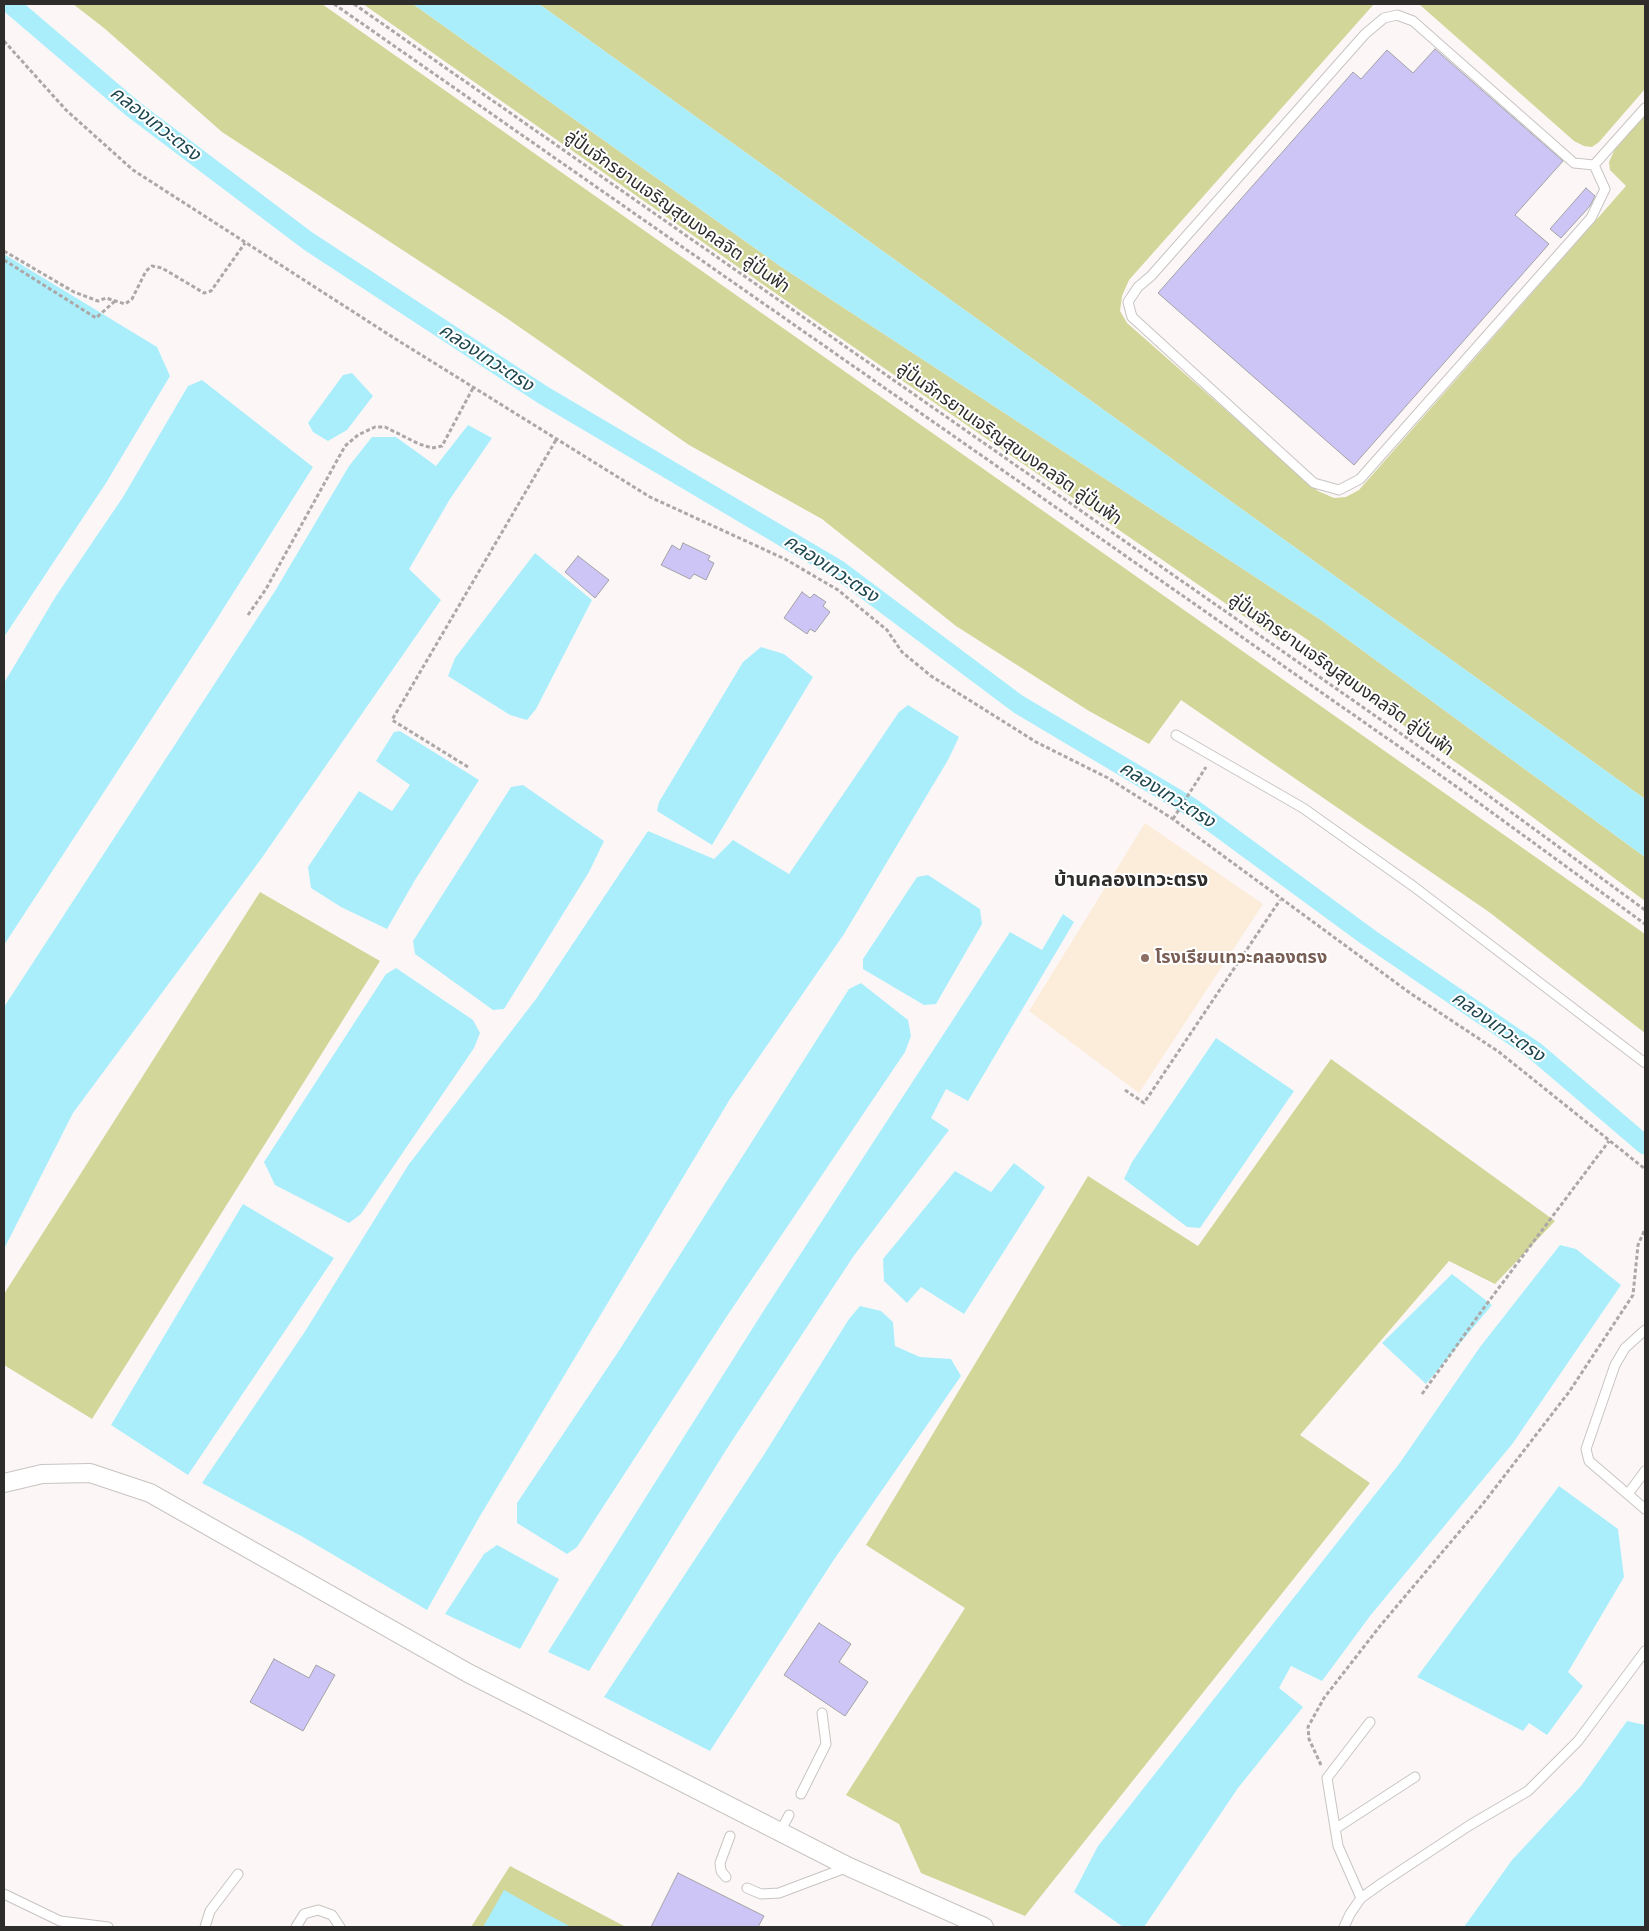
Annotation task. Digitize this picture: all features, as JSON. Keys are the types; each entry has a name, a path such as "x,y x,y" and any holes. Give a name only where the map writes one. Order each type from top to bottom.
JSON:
{"street":[{"path":"4,1483 42,1474 90,1473 150,1494 468,1673 849,1867 984,1927"}],"lane":[{"path":"1397,14 1413,21 1574,163 1594,165 1605,189 1591,218 1360,479 1339,490 1314,483 1132,317 1128,302 1138,287 1151,276 1365,34 1384,18 1397,14"},
{"path":"1594,165 1645,108"},
{"path":"1176,735 1303,808 1412,886 1645,1063"},
{"path":"1645,1330 1625,1348 1615,1365 1586,1449 1589,1461 1645,1509"},
{"path":"1628,1494 1645,1471"},
{"path":"1344,1927 1350,1914 1362,1898 1382,1883 1470,1825 1528,1791 1578,1741 1645,1651"},
{"path":"801,1794 826,1744 822,1713"},
{"path":"1362,1898 1345,1865 1338,1846 1327,1778 1370,1722"},
{"path":"1336,1829 1415,1776"},
{"path":"780,1832 789,1815"},
{"path":"726,1876 721,1870 720,1863 730,1836"},
{"path":"747,1888 760,1894 779,1893 849,1867"},
{"path":"205,1927 210,1911 238,1874"},
{"path":"4,1894 60,1921 108,1927"},
{"path":"296,1927 304,1914 318,1910 332,1915 340,1927"}],"path":[{"path":"334,4 1457,787 1645,924"},
{"name":"ลู่ปั่นจักรยานเจริญสุขมงคลจิต ลู่ปั่นฟ้า","path":"354,4 1455,771 1645,910"},
{"path":"4,41 66,110 134,170 473,388 650,498 785,559 838,590 887,630 902,652 931,676 1036,742 1108,778 1173,819 1280,900 1410,993 1499,1052 1645,1169"},
{"path":"4,251 74,292 98,301 106,298 125,304 132,299 146,271 152,266 162,268 204,293 211,291 245,243"},
{"path":"4,260 96,318 116,301"},
{"path":"248,615 280,564 345,446 366,431 375,427 385,427 419,444 432,448 442,446 473,388"},
{"path":"468,767 392,720 556,440"},
{"path":"1173,819 1202,775"},
{"path":"1126,1090 1144,1103 1280,900"},
{"path":"1422,1394 1609,1141"},
{"path":"1327,1778 1309,1739 1308,1727 1313,1716 1350,1662 1482,1505 1569,1392 1633,1295 1638,1245 1645,1230"}],"shaded area":[{"name":"โรงเรียนเทวะคลองตรง","path":"1145,823 1263,904 1139,1093 1029,1011"}],"green space":[{"path":"73,4 322,4 1645,934 1645,1033 1489,912 1181,700 1149,744 1089,711 956,626 822,519 689,445 505,317 222,132 104,28"},
{"path":"363,4 413,4 780,266 1321,620 1645,857 1645,901 1515,804 1304,655 1311,642 1290,628 1280,641 768,288"},
{"path":"539,4 1374,4 1129,280 1122,296 1120,311 1127,323 1318,491 1334,498 1346,497 1359,490 1626,186 1610,170 1609,162 1615,149 1645,114 1645,799"},
{"path":"1419,4 1645,4 1645,89 1599,142 1592,147 1584,146 1574,141"},
{"path":"260,892 380,961 92,1419 4,1365 4,1294"},
{"path":"1331,1059 1555,1221 1495,1284 1449,1261 1300,1435 1370,1483 1025,1916 921,1873 899,1824 846,1795 965,1608 866,1545 1088,1176 1198,1246"},
{"path":"510,1866 626,1927 471,1927"}],"water":[{"path":"413,4 539,4 1645,799 1645,857 1321,620 780,266"},
{"path":"4,254 157,347 170,376 106,483 4,637"},
{"path":"352,373 373,396 347,430 328,441 313,432 308,423 343,375"},
{"path":"202,380 313,467 213,625 4,945 4,683 56,596 123,497 188,386"},
{"path":"468,425 492,438 450,499 409,569 441,600 261,859 73,1113 4,1249 4,1007 275,591 349,466 372,437 396,437 436,466"},
{"path":"535,553 592,600 536,709 527,720 510,715 448,676 455,658"},
{"path":"761,647 784,654 813,677 712,845 657,811 659,802 743,662"},
{"path":"908,705 959,737 948,760 844,934 730,1099 480,1516 427,1610 303,1537 202,1483 304,1333 409,1164 536,999 648,831 714,859 733,840 789,874 899,712"},
{"path":"400,731 479,780 415,880 387,929 341,907 311,888 308,867 359,791 392,811 410,785 376,761 394,732"},
{"path":"523,785 604,841 589,872 504,1009 493,1010 415,954 413,941 511,787"},
{"path":"928,875 980,909 982,924 936,1004 924,1005 863,969 863,959 917,877"},
{"path":"1063,914 1074,922 968,1101 946,1089 931,1118 949,1130 853,1257 726,1450 589,1671 548,1652 766,1307 1010,932 1042,950"},
{"path":"396,968 473,1020 480,1033 474,1048 361,1214 349,1223 275,1185 264,1162 386,974"},
{"path":"861,983 908,1020 911,1036 905,1052 727,1316 577,1547 567,1554 517,1523 517,1503 620,1349 849,989"},
{"path":"1216,1038 1294,1091 1200,1228 1187,1227 1124,1179 1132,1162"},
{"path":"1014,1163 1045,1187 964,1314 921,1287 907,1303 884,1281 883,1259 955,1171 991,1192"},
{"path":"243,1204 334,1258 188,1475 111,1425"},
{"path":"1560,1245 1576,1249 1621,1285 1513,1443 1370,1616 1322,1681 1291,1666 1279,1688 1303,1707 1238,1788 1144,1927 1123,1927 1074,1892 1098,1846 1399,1464 1480,1347"},
{"path":"1452,1274 1492,1305 1426,1384 1382,1343"},
{"path":"860,1306 881,1311 893,1322 895,1346 920,1357 951,1359 961,1376 833,1561 710,1751 604,1697 765,1453 849,1319"},
{"path":"1559,1486 1618,1529 1624,1577 1568,1672 1583,1686 1547,1735 1529,1723 1523,1731 1417,1677"},
{"path":"497,1545 559,1579 520,1649 445,1614 484,1554"},
{"path":"1627,1721 1645,1725 1645,1927 1464,1927 1512,1860 1581,1786"},
{"path":"504,1890 543,1912 571,1927 483,1927"}],"building":[{"path":"1435,49 1563,161 1515,215 1549,244 1354,465 1158,293 1353,72 1361,79 1387,50 1413,73"},
{"path":"1586,188 1595,196 1590,206 1561,238 1550,229"},
{"path":"683,543 710,556 708,560 714,563 706,580 694,574 690,579 661,565 672,545 680,550"},
{"path":"578,556 609,580 595,598 565,572"},
{"path":"802,592 810,598 814,594 826,602 823,606 830,612 815,632 810,629 807,634 784,618"},
{"path":"819,1623 851,1644 839,1662 868,1682 845,1716 784,1675"},
{"path":"274,1659 309,1678 316,1665 335,1675 303,1731 250,1702"},
{"path":"678,1873 764,1916 758,1927 651,1927"}],"waterway":[{"name":"คลองเทวะตรง","path":"10,4 133,109 308,241 543,395 839,570 1018,704 1191,807 1368,937 1535,1051 1645,1145"}],"place":[{"name":"โรงเรียนเทวะคลองตรง","path":"1145,958"}],"district":[{"name":"บ้านคลองเทวะตรง","path":"1131,880"}]}
